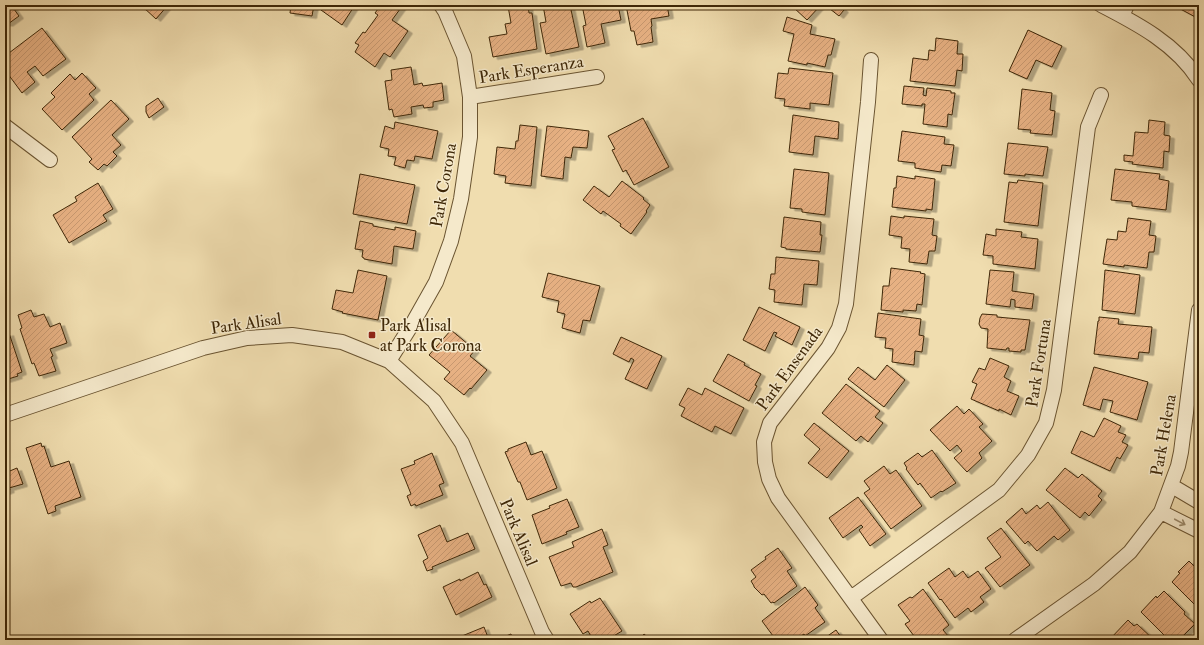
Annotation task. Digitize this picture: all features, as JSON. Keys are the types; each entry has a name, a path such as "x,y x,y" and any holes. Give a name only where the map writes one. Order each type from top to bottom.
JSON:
{"street":[{"name":"Park Corona","path":"388,361 414,321 436,282 451,241 461,199 470,137 470,97 464,56 441,5"},
{"path":"1101,5 1124,10 1180,56 1192,69 1199,80"},
{"name":"Park Ensenada","path":"871,60 868,102 846,304 839,328 828,348 770,423 764,442 765,462 769,479 778,498 882,640"},
{"name":"Park Esperanza","path":"470,97 597,77"},
{"name":"Park Fortuna","path":"851,598 999,490 1028,454 1046,423 1054,390 1088,127 1100,95"},
{"path":"5,126 50,160"},
{"name":"Park Helena","path":"1015,640 1094,584 1130,552 1161,512 1172,486 1181,452 1199,310"},
{"name":"Park Alisal","path":"5,415 203,348 247,338 292,335 342,342 388,361 434,401 462,443 542,632 547,640"},
{"path":"1172,486 1199,502"},
{"path":"1161,512 1199,532"}],"building":[{"path":"5,5 11,5 19,16 8,24 5,24"},
{"path":"138,5 168,5 156,19 143,7 142,8"},
{"path":"291,5 314,5 312,16 290,13"},
{"path":"324,5 355,5 342,25 321,10"},
{"path":"381,5 403,5 392,20 408,31 390,57 384,53 375,67 355,52 359,45 355,43 363,32 365,33 378,15 375,13"},
{"path":"528,5 529,13 532,13 537,49 493,57 489,37 507,34 505,24 511,23 508,6"},
{"path":"543,5 570,5 579,47 546,54 540,23 546,22"},
{"path":"582,5 618,5 621,20 601,24 605,43 587,47 583,26 586,25"},
{"path":"626,5 667,5 669,16 651,19 653,42 637,45 634,31 631,31"},
{"path":"795,5 820,6 807,20 793,7"},
{"path":"825,5 842,5 840,6 844,10 839,16"},
{"path":"1173,5 1199,5 1199,19"},
{"path":"787,17 812,25 810,34 835,39 831,55 828,55 825,67 788,61 794,34 783,31"},
{"path":"42,28 66,59 43,76 35,66 27,72 35,82 22,93 5,70 5,56"},
{"path":"1028,30 1062,46 1052,67 1036,60 1027,79 1009,71"},
{"path":"936,38 958,41 957,54 963,54 962,71 957,70 955,86 910,81 913,58 928,60 929,50 935,51"},
{"path":"411,67 414,85 422,83 423,86 442,83 444,100 433,102 433,107 424,108 423,105 411,107 412,114 394,117 392,109 389,110 385,81 392,80 391,70"},
{"path":"789,68 833,73 829,105 810,103 810,109 784,106 785,99 775,98 778,73 788,74"},
{"path":"82,73 96,88 89,94 94,100 62,130 42,109 55,97 51,93 70,74 75,80"},
{"path":"904,86 924,88 923,95 926,96 927,88 951,91 951,93 955,93 952,115 948,114 947,127 923,124 925,104 922,104 922,106 902,104"},
{"path":"1022,89 1052,93 1050,110 1055,111 1052,135 1030,133 1031,130 1018,129"},
{"path":"158,98 164,107 149,118 146,112 146,106"},
{"path":"111,100 129,119 112,135 121,145 113,152 117,156 107,166 104,164 98,170 89,162 92,159 72,137"},
{"path":"793,115 839,122 838,139 815,136 813,155 789,152"},
{"path":"643,118 669,167 634,185 626,170 623,172 612,150 615,149 608,136"},
{"path":"1149,120 1165,122 1164,135 1170,136 1169,152 1164,151 1163,168 1132,164 1133,162 1124,161 1124,155 1133,156 1135,132 1148,133"},
{"path":"395,122 438,131 432,159 415,156 414,161 407,160 405,168 394,165 396,157 388,156 389,149 380,147 385,126 394,129"},
{"path":"520,125 537,127 531,186 505,183 506,176 494,174 497,147 515,149 516,141 518,141"},
{"path":"547,126 589,131 587,148 573,147 571,158 565,157 563,179 541,176"},
{"path":"902,131 945,137 944,144 954,145 951,166 942,165 941,172 915,168 915,163 898,161"},
{"path":"1008,143 1048,147 1043,176 1004,174"},
{"path":"794,169 829,173 825,215 802,212 802,209 790,208"},
{"path":"1115,169 1160,174 1159,179 1169,181 1166,210 1132,206 1132,202 1111,200"},
{"path":"360,174 415,185 407,224 353,214"},
{"path":"897,176 915,179 915,176 935,179 932,210 926,209 926,211 892,207"},
{"path":"1018,180 1043,183 1038,226 1004,222 1009,182 1017,183"},
{"path":"622,181 644,198 643,199 650,205 646,211 647,212 631,234 620,226 621,224 603,211 601,214 583,200 594,186 609,197"},
{"path":"98,183 113,209 103,215 107,221 69,243 53,215 77,201 75,197"},
{"path":"891,216 934,219 932,235 937,236 935,251 929,251 927,264 909,262 910,249 901,248 902,237 889,235"},
{"path":"784,217 821,222 820,235 822,235 820,252 786,249 781,247"},
{"path":"1128,218 1151,221 1149,235 1156,236 1154,252 1149,252 1147,268 1103,264 1107,239 1117,240 1118,231 1126,232"},
{"path":"360,221 373,224 373,226 395,230 395,227 416,231 413,249 394,246 392,264 364,259 362,257 363,250 355,249"},
{"path":"996,229 1022,232 1021,237 1038,239 1035,269 993,264 993,256 983,255 986,234 996,236"},
{"path":"776,257 819,261 817,285 804,284 802,305 774,302 775,290 769,289 771,274 775,274"},
{"path":"891,268 921,272 920,273 925,274 922,305 917,304 916,311 903,310 903,312 881,310 883,286 889,286"},
{"path":"358,270 387,276 378,320 342,313 343,312 332,309 336,290 353,293"},
{"path":"990,270 1014,272 1012,291 1034,294 1032,309 1015,307 1015,300 1011,299 1010,307 986,304"},
{"path":"1105,270 1140,275 1135,314 1102,310"},
{"path":"548,273 600,286 590,321 583,320 580,333 562,328 565,314 557,312 559,301 542,297"},
{"path":"759,307 800,327 792,345 775,336 777,333 774,332 765,351 743,340"},
{"path":"31,310 34,317 44,314 50,327 60,323 67,343 50,349 56,371 39,376 34,363 32,364 20,329 22,328 18,315"},
{"path":"878,313 921,319 919,335 924,336 922,352 915,351 914,365 892,362 893,349 885,348 886,338 875,337"},
{"path":"982,314 1030,320 1025,350 1021,350 1021,352 1009,351 1009,348 1006,350 987,348 988,329 981,328 979,324"},
{"path":"1099,317 1119,319 1118,324 1152,327 1149,353 1139,352 1138,359 1094,354"},
{"path":"451,330 475,350 470,356 487,370 464,395 444,379 450,372 429,355"},
{"path":"9,333 22,372 17,374 18,376 5,380 5,335"},
{"path":"621,337 662,356 647,389 625,379 634,360 631,358 629,362 613,354"},
{"path":"728,354 761,374 755,385 757,386 749,401 713,381"},
{"path":"990,358 1009,366 1004,377 1011,381 1007,391 1019,396 1011,415 971,399 977,384 972,382 979,368 985,370"},
{"path":"887,365 905,380 884,407 848,379 858,367 875,380"},
{"path":"1094,367 1148,382 1137,420 1110,412 1113,401 1103,399 1100,410 1083,405"},
{"path":"846,384 880,411 875,417 883,423 868,442 861,436 856,441 822,413"},
{"path":"688,388 702,395 705,388 744,408 731,434 715,426 712,432 681,416 685,408 679,405"},
{"path":"957,406 964,414 969,409 983,424 979,427 992,441 979,453 982,458 967,472 954,458 962,451 957,445 950,451 930,430"},
{"path":"1104,418 1121,426 1118,432 1126,435 1122,442 1128,445 1120,459 1117,457 1110,471 1071,453 1081,431 1094,437"},
{"path":"814,423 849,451 827,478 808,463 820,449 804,435"},
{"path":"526,442 531,455 542,451 557,488 527,500 505,452 508,451 508,449"},
{"path":"41,443 42,447 44,446 51,467 69,461 81,497 55,506 56,511 48,514 26,448"},
{"path":"932,450 956,483 931,498 920,483 918,485 906,469 907,468 904,463 918,453 922,457"},
{"path":"432,453 444,483 439,485 443,495 416,506 415,504 411,506 407,496 411,494 401,469 415,464 414,461"},
{"path":"884,466 890,474 896,470 922,506 891,529 864,493 870,489 864,481"},
{"path":"17,468 23,484 9,488 10,490 5,492 5,473"},
{"path":"1065,468 1078,478 1082,474 1102,491 1098,496 1102,500 1089,516 1085,512 1080,518 1046,490"},
{"path":"858,497 886,534 870,546 859,530 863,527 861,525 843,538 829,518"},
{"path":"567,499 579,527 566,532 567,534 542,544 532,515"},
{"path":"1048,502 1070,530 1058,540 1054,536 1037,551 1028,541 1025,544 1006,522 1022,508 1026,514 1037,505 1040,509"},
{"path":"440,525 447,542 468,533 475,549 432,567 433,569 427,571 423,561 428,558 418,535"},
{"path":"1001,528 1030,565 1000,587 985,568 1001,557 987,538"},
{"path":"602,529 608,545 603,547 613,572 576,587 573,587 571,583 561,586 549,557 574,547 572,542"},
{"path":"778,548 792,568 787,571 797,586 774,603 771,603 764,594 762,595 754,587 751,581 756,577 751,570 766,559 765,557"},
{"path":"1189,561 1195,567 1198,564 1199,566 1199,609 1172,582 1180,573 1178,572"},
{"path":"949,568 955,577 963,571 968,578 978,571 991,589 980,597 984,602 971,612 968,608 955,618 928,583"},
{"path":"478,572 492,597 456,615 443,587"},
{"path":"805,587 818,605 815,608 825,622 805,636 804,634 795,640 776,640 762,621"},
{"path":"923,589 949,625 943,630 949,637 944,640 917,640 905,624 910,621 898,605 910,597 912,598"},
{"path":"1164,591 1195,624 1179,640 1169,640 1141,612 1156,596 1157,598"},
{"path":"600,598 622,631 607,640 593,640 588,631 583,634 570,614 590,601 591,603"},
{"path":"1128,620 1134,626 1137,624 1154,640 1111,640 1110,639"},
{"path":"484,627 489,640 463,640 462,636"},
{"path":"836,630 843,640 822,640"},
{"path":"511,634 513,640 496,640"},
{"path":"644,634 651,640 639,640"}],"place":[{"name":"Park Alisal at Park Corona","path":"372,335"}]}
